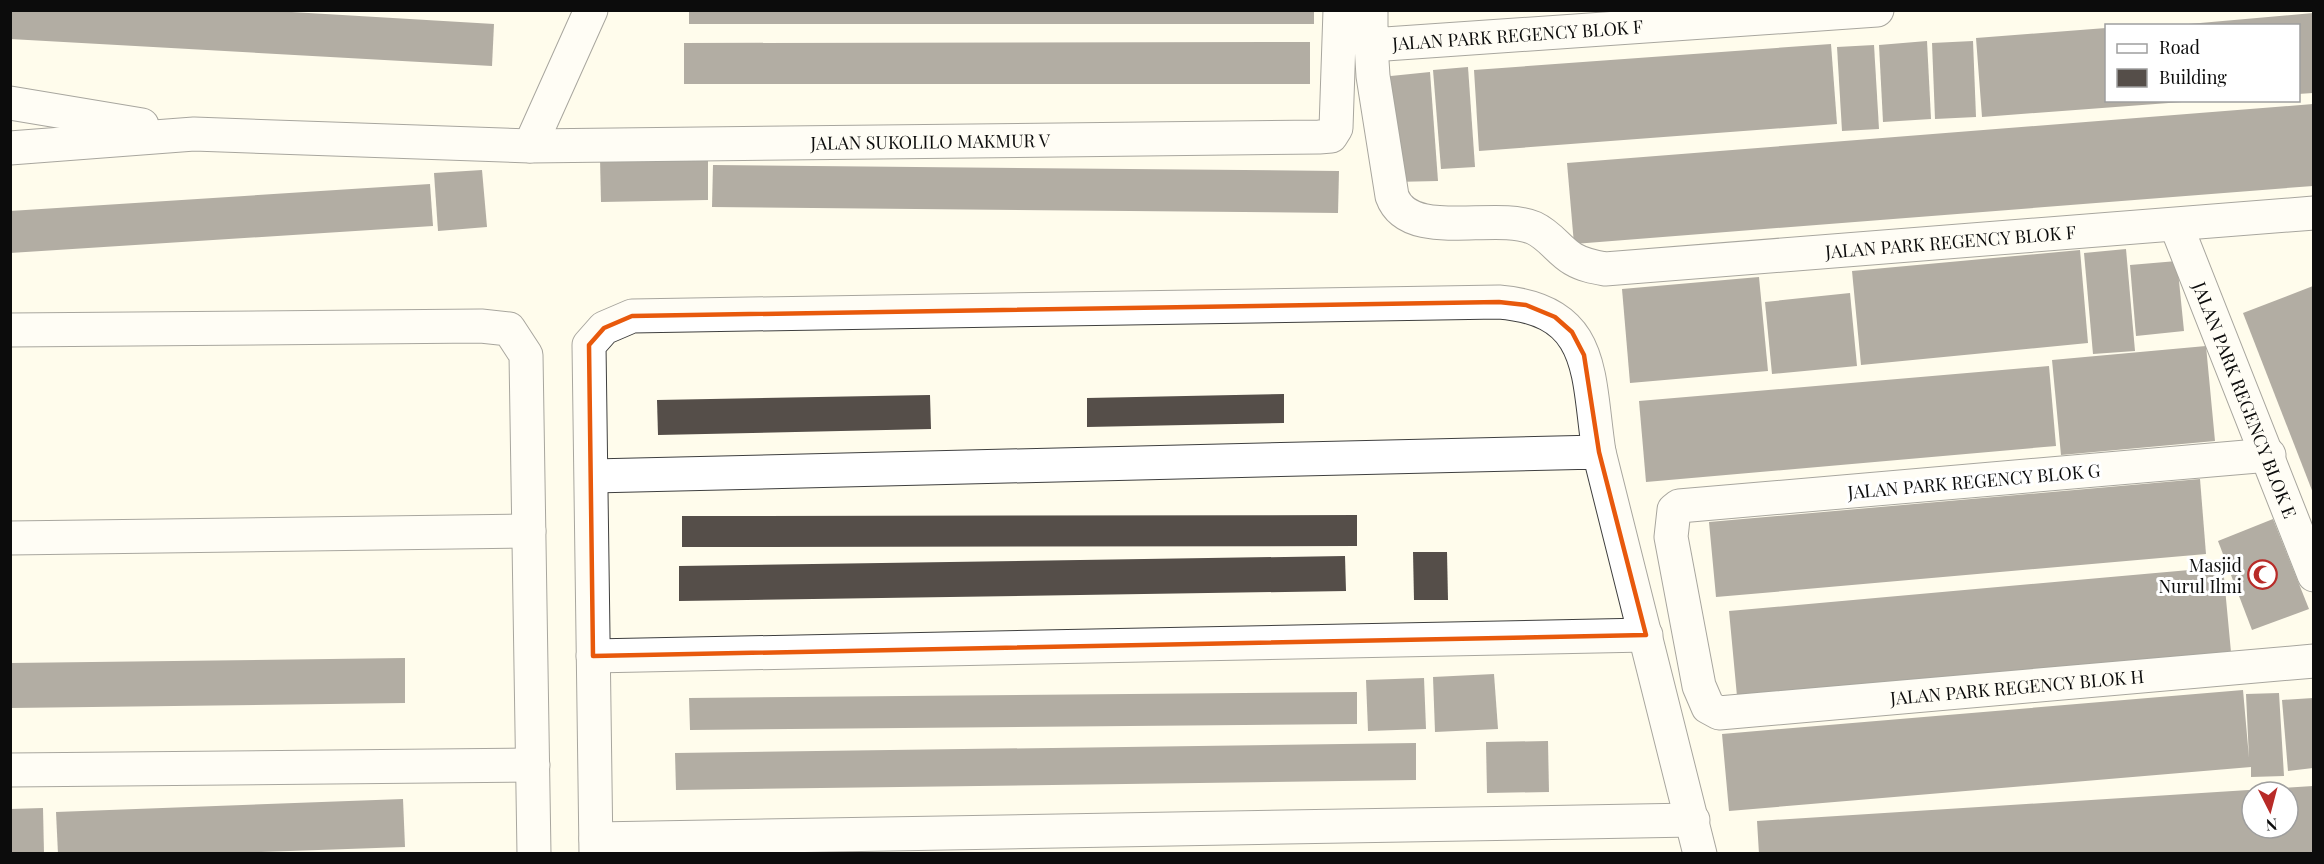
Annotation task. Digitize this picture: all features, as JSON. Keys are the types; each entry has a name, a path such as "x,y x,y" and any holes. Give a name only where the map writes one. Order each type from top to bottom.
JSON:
{"street":[{"path":"530,146 591,10"},
{"name":"JALAN SUKOLILO MAKMUR V","path":"194,134 530,146 1331,135 1336,128 1340,10"},
{"name":"JALAN PARK REGENCY BLOK F","path":"1371,10 1371,45 1378,107 1392,196 1396,208 1416,219 1430,222 1511,222 1533,228 1555,241 1572,259 1588,266 1605,269 2313,213"},
{"name":"JALAN PARK REGENCY BLOK F","path":"1371,45 1662,19 1876,10"},
{"path":"10,103 194,134"},
{"path":"10,148 194,134"},
{"name":"JALAN PARK REGENCY BLOK E","path":"2176,225 2269,455 2313,575"},
{"path":"1693,819 596,846 589,345 604,328 632,316 1499,302 1526,305 1555,317 1572,332 1584,355 1599,452 1693,819 1700,854"},
{"path":"10,330 481,326 509,329 526,355 534,854"},
{"path":"592,476 1599,452"},
{"name":"JALAN PARK REGENCY BLOK G","path":"1719,712 1708,707 1699,686 1671,537 1674,510 1679,506 2269,455"},
{"path":"10,538 529,531"},
{"path":"593,656 1646,635"},
{"name":"JALAN PARK REGENCY BLOK H","path":"1719,712 2313,661"},
{"path":"10,770 533,765"}],"highlighted area":[{"path":"1499,302 1526,305 1555,317 1572,332 1584,355 1599,452 1646,635 593,656 589,345 604,328 632,316"}],"building":[{"path":"10,10 258,10 494,24 492,66 10,39"},
{"path":"689,10 1314,10 1314,24 689,24"},
{"path":"2313,13 2313,93 2300,94 2300,24 2189,24"},
{"path":"2105,28 2105,102 2182,102 1982,117 1976,38"},
{"path":"1927,41 1931,119 1883,122 1879,45"},
{"path":"1973,41 1976,117 1935,119 1932,43"},
{"path":"1310,42 1310,84 684,84 684,43"},
{"path":"1831,44 1837,124 1479,151 1474,70"},
{"path":"1874,45 1879,129 1842,131 1837,47"},
{"path":"1468,67 1475,167 1441,169 1433,70"},
{"path":"1430,72 1438,181 1393,182 1381,77"},
{"path":"2313,104 2313,186 1574,244 1567,163"},
{"path":"708,156 708,200 601,202 600,158"},
{"path":"713,165 1339,171 1338,213 712,207"},
{"path":"482,170 487,227 438,231 434,173"},
{"path":"430,184 433,226 10,253 10,211"},
{"path":"2126,249 2135,351 2093,354 2084,253"},
{"path":"2080,250 2088,343 1861,365 1852,271"},
{"path":"2177,261 2184,331 2136,336 2130,265"},
{"path":"1759,277 1768,371 1630,383 1622,289"},
{"path":"2313,286 2313,493 2243,313"},
{"path":"1850,293 1857,366 1772,374 1765,302"},
{"path":"2206,346 2215,441 2061,455 2052,360"},
{"path":"2049,366 2056,446 1646,482 1639,401"},
{"path":"1284,394 1284,423 1087,427 1087,398"},
{"path":"930,395 931,429 658,435 657,400"},
{"path":"2200,479 2206,554 1716,597 1709,522"},
{"path":"1357,515 1357,546 682,547 682,516"},
{"name":"Masjid Nurul Ilmi","path":"2273,519 2309,609 2252,630 2218,541"},
{"path":"1413,552 1447,552 1448,600 1414,600"},
{"path":"1345,556 1346,591 679,601 679,566"},
{"path":"2223,567 2231,652 1737,696 1729,611"},
{"path":"405,658 405,703 10,708 10,663"},
{"path":"1494,674 1498,729 1435,732 1433,677"},
{"path":"1424,678 1426,729 1368,731 1366,680"},
{"path":"2243,690 2249,758 2246,694 2279,693 2284,776 2251,777 2251,767 1729,811 1722,734"},
{"path":"1357,692 1357,724 690,730 689,698"},
{"path":"2313,698 2313,768 2288,771 2282,700"},
{"path":"1548,741 1549,792 1487,793 1486,742"},
{"path":"1416,743 1416,780 676,790 675,753"},
{"path":"2313,786 2313,854 1759,854 1757,821 2240,791 2240,840 2300,840 2300,787"},
{"path":"403,799 405,847 204,854 58,854 56,812"},
{"path":"43,808 44,854 10,854 10,809"}],"place":[{"name":"Masjid Nurul Ilmi","path":"2263,575"}]}
